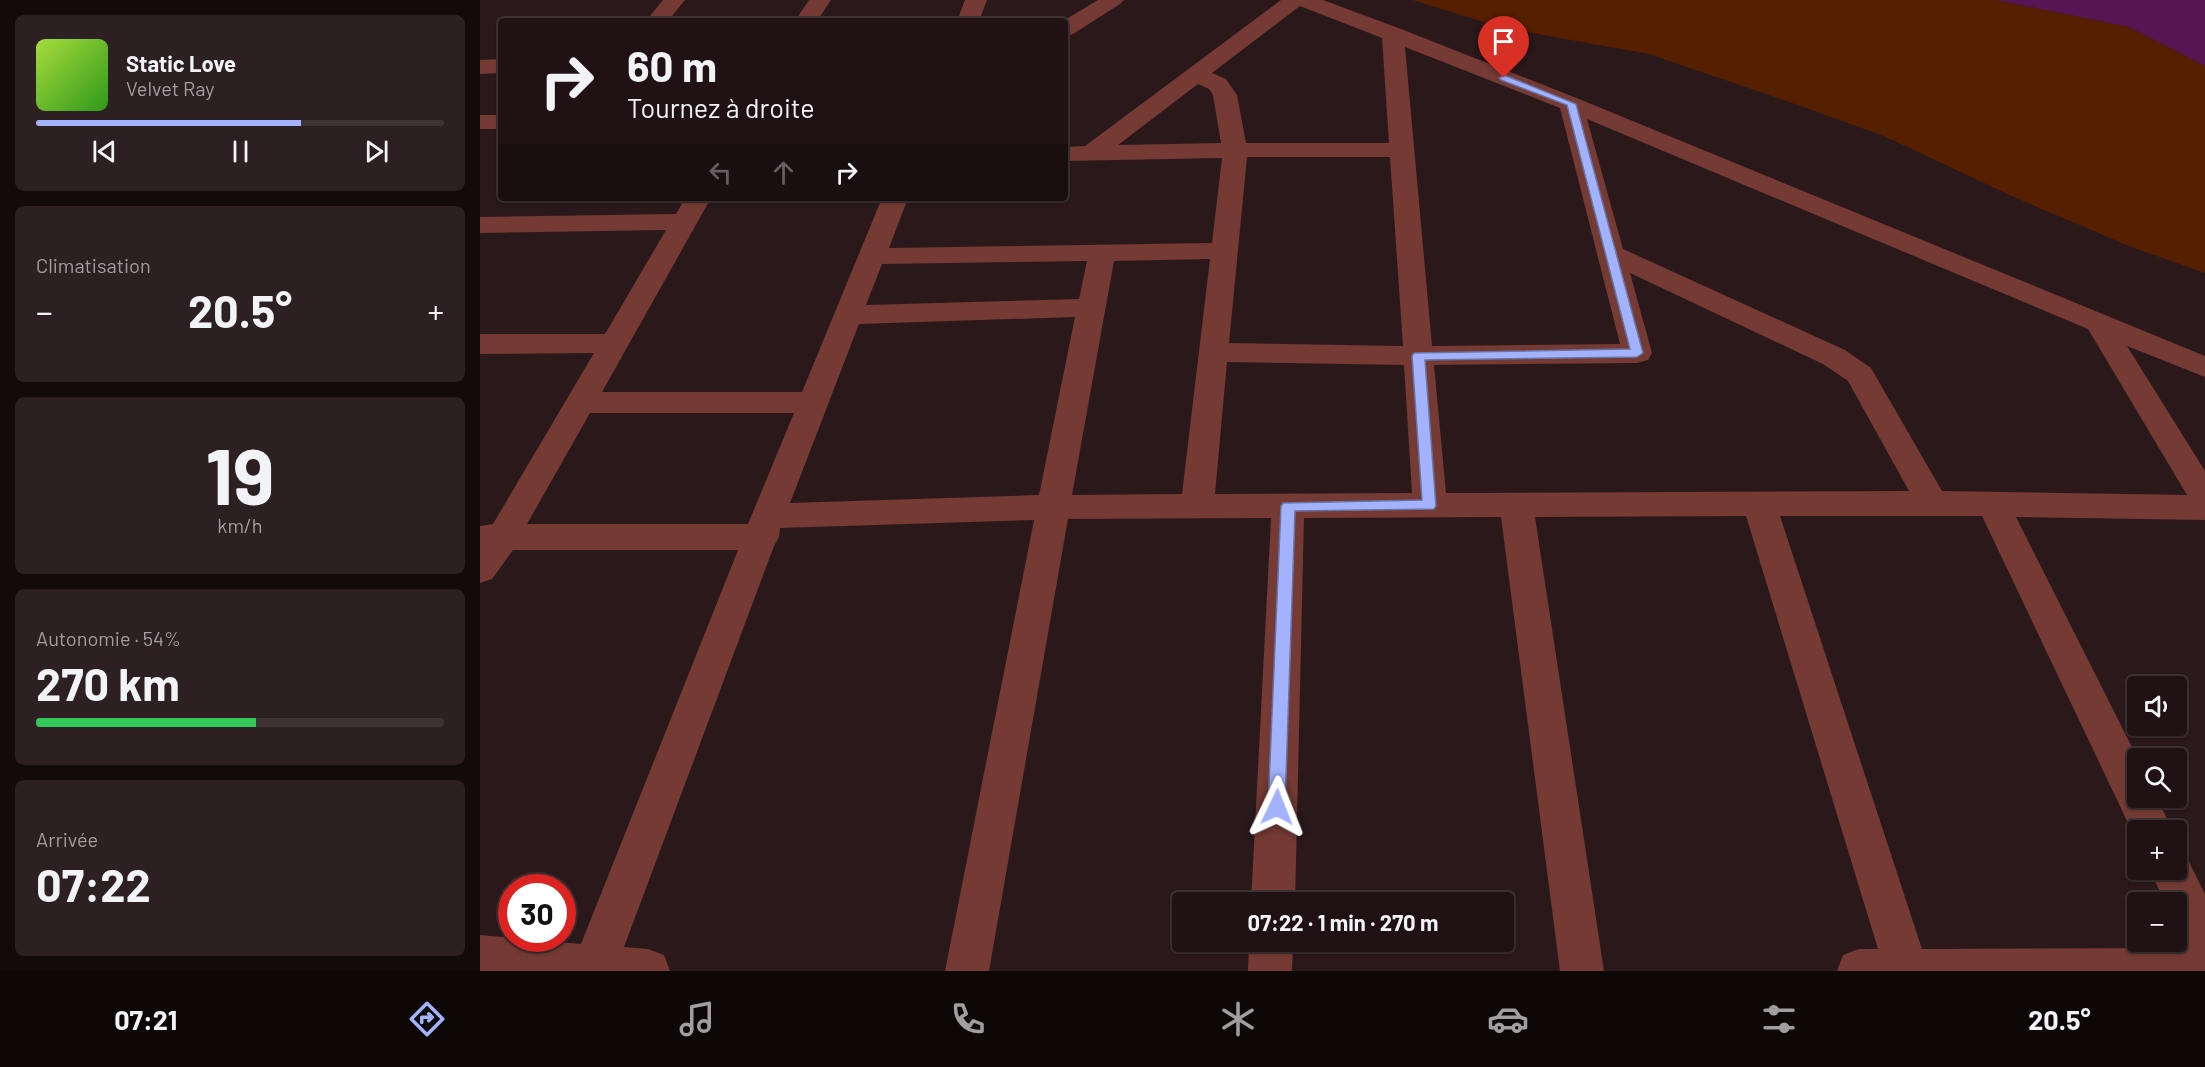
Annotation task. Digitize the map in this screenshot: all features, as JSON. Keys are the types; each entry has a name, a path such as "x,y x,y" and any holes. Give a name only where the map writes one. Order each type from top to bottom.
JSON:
{"street":[{"path":"659,18 674,0"},
{"path":"809,18 820,0"},
{"path":"969,18 976,0"},
{"path":"1068,27 1113,0"},
{"path":"1092,153 1294,0"},
{"path":"1304,0 1571,104 2205,367"},
{"path":"1393,34 1430,506"},
{"path":"480,67 498,66"},
{"path":"1197,75 1218,84 1226,95 1235,150 1197,507"},
{"path":"1213,352 1418,356 1637,353 1571,104"},
{"path":"480,122 498,122"},
{"path":"1068,154 1235,150 1402,150"},
{"path":"596,966 870,256 894,201"},
{"path":"480,225 691,210"},
{"path":"480,570 491,537 581,403 691,210"},
{"path":"870,256 1224,251"},
{"path":"967,971 1102,253"},
{"path":"1610,253 1849,366 1860,375 1932,503"},
{"path":"848,315 1091,308"},
{"path":"2098,322 2205,498"},
{"path":"480,344 614,343"},
{"path":"581,403 815,402"},
{"path":"491,537 765,526 1053,507 1932,503 2205,508"},
{"path":"1759,504 1907,971"},
{"path":"1992,504 2147,820"},
{"path":"1516,505 1582,971"},
{"path":"1273,892 1288,506"},
{"path":"2176,880 2205,940"},
{"path":"1270,971 1271,952"},
{"path":"480,957 648,971"},
{"path":"1859,971 2205,970"}],"shaded area":[{"path":"1413,0 1996,0 2129,27 2205,66 2205,273 2129,246 2014,197 1884,136 1778,98 1649,54 1499,27"},
{"path":"1996,0 2205,0 2205,66 2129,27"}],"route":[{"path":"1277,807 1288,506 1430,506 1418,356 1637,353 1571,104 1504,78"}]}
